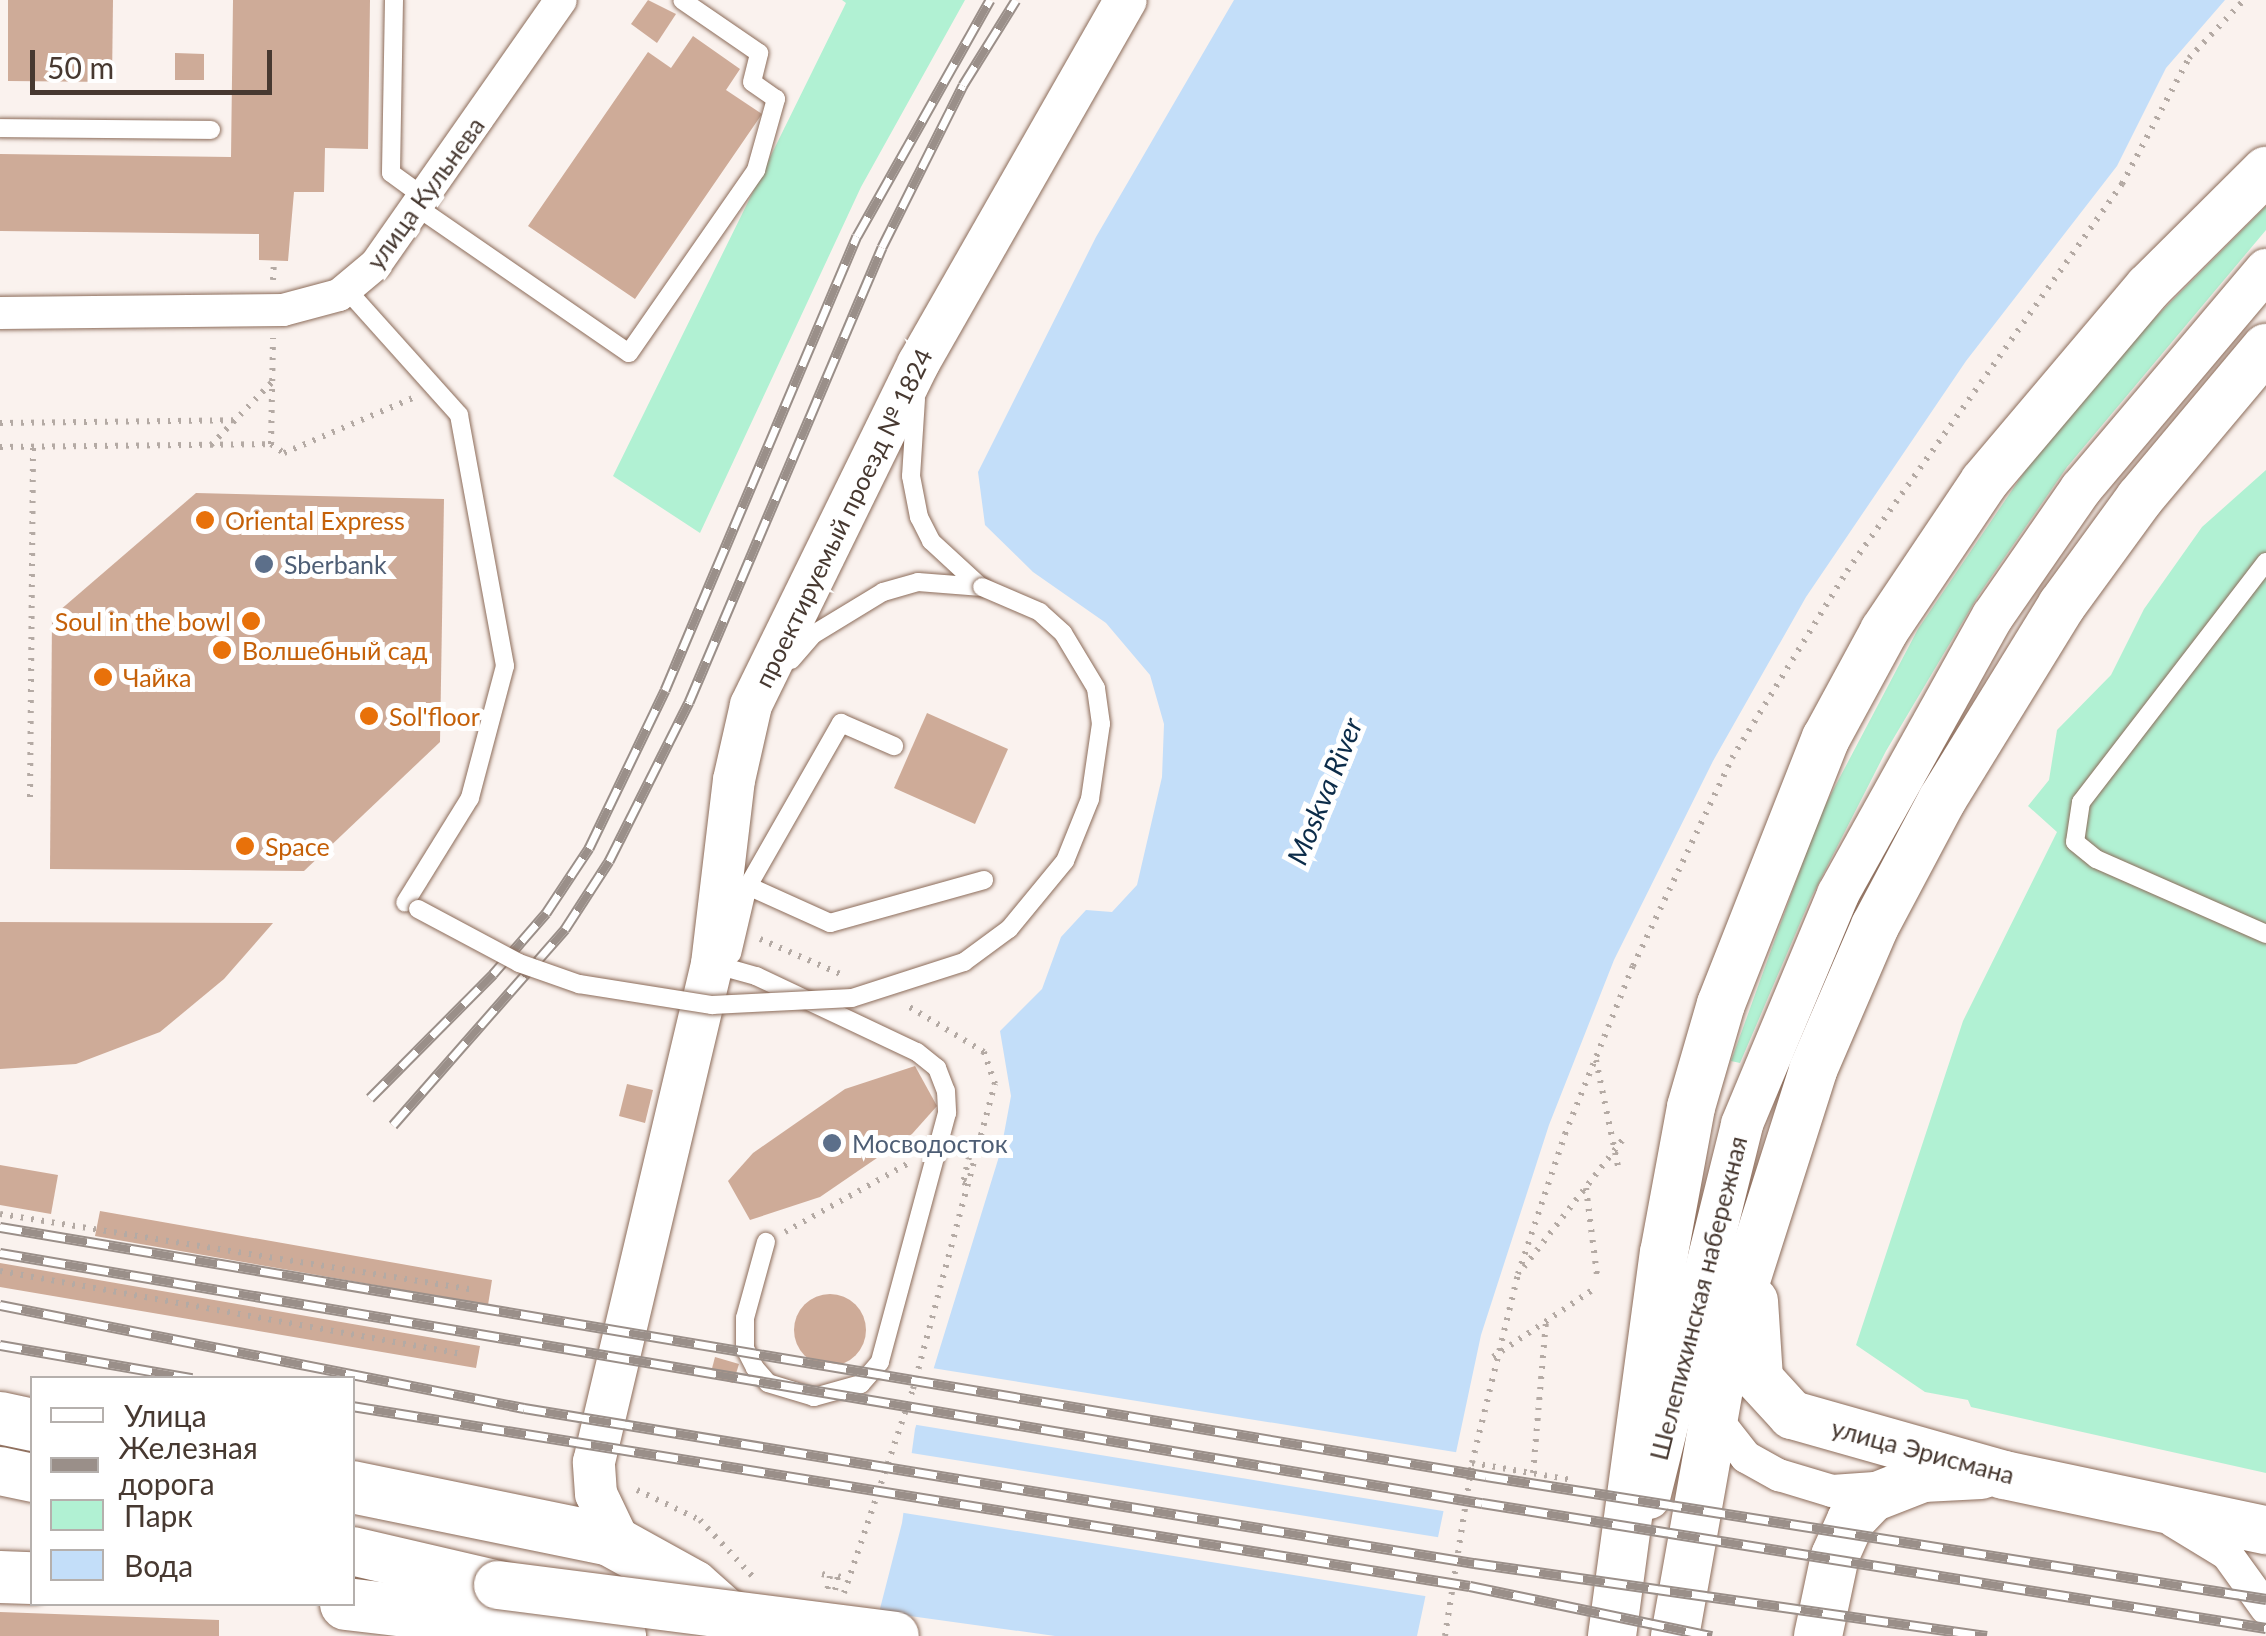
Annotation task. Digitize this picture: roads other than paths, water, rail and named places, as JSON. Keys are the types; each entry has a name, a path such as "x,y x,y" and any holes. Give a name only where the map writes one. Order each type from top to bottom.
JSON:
{"main road":[{"path":"1613,1636 1664,1253 1692,1107 1721,1004 1826,738 1884,631 1984,482 2095,346 2266,172"},
{"name":"Шелепихинская набережная","path":"1674,1636 1710,1412 1763,1213 1813,1070 1875,926 1942,800 2062,605 2140,498 2266,348"},
{"name":"улица Эрисмана","path":"1763,1213 1752,1350 1759,1378 1780,1408 2004,1475 2266,1530"},
{"path":"0,1418 30,1425"},
{"path":"0,1471 30,1478"},
{"path":"1818,1636 1834,1556 1850,1520 1897,1485 1952,1474 2004,1475"},
{"path":"355,1488 620,1544 693,1586 728,1618 738,1636"},
{"path":"355,1552 496,1602 620,1636"},
{"path":"0,1577 30,1578"},
{"path":"355,1578 496,1602 895,1636"},
{"path":"355,1604 496,1602"}],"street":[{"name":"улица Кульнева","path":"0,313 283,310 313,306 347,290 376,264 562,0"},
{"name":"проектируемый проезд № 1824","path":"620,1544 596,1494 594,1462 728,968 734,780 751,705 918,364 1126,0"},
{"name":"Шелепихинская набережная","path":"1613,1636 1742,1124 1838,894 1906,761 1993,616 2081,489 2266,270"},
{"path":"1692,1323 1693,1365 1710,1412 1746,1457 1779,1475 1832,1490 1897,1485"},
{"path":"2123,1498 2227,1554 2266,1608"}],"lane":[{"path":"394,0 391,173 421,202 630,353 756,170 776,98 752,82 759,53 682,0"},
{"path":"0,128 212,130"},
{"path":"347,290 459,415 506,666 470,798 405,902 519,963 579,984 712,1005 852,998 964,962 1010,929 1065,860 1090,800 1101,724 1096,688 1064,634 1040,612 982,587 918,582 854,604 814,634 751,705"},
{"path":"918,364 912,476 919,517 931,540 982,587"},
{"path":"2266,562 2081,802 2075,842 2096,859 2266,934"},
{"path":"766,1242 745,1318 745,1348 756,1368 768,1382 814,1397 861,1384 880,1362 947,1113 937,1068 917,1052 728,968 748,886 841,723 894,746"},
{"path":"748,886 830,922 984,880"}],"water":[{"name":"Moskva River","path":"1234,0 2225,0 2166,68 2117,166 1966,361 1806,597 1713,761 1614,960 1549,1125 1481,1335 1417,1636 873,1636 902,1523 915,1429 1001,1150 1011,1096 1000,1031 1042,989 1061,937 1086,910 1112,912 1137,885 1162,777 1164,724 1150,675 1106,623 1033,572 985,525 978,472 1096,237"}],"railway":[{"path":"370,1098 493,974 546,913 589,848 665,690 857,236 990,0"},
{"path":"393,1125 565,929 609,861 689,702 882,247 963,85 1016,0"},
{"path":"0,1227 1486,1476 2266,1599"},
{"path":"0,1253 1482,1503 2266,1628"},
{"path":"0,1305 524,1408 1474,1563 1987,1636"},
{"path":"0,1345 180,1376"},
{"path":"355,1406 1470,1586 1712,1636"}],"place":[{"name":"Oriental Express","path":"205,520"},
{"name":"Sberbank","path":"264,564"},
{"name":"Soul in the bowl","path":"251,621"},
{"name":"Волшебный сад","path":"222,650"},
{"name":"Чайка","path":"103,677"},
{"name":"Sol'floor","path":"369,716"},
{"name":"Space","path":"245,846"},
{"name":"Мосводосток","path":"832,1143"}]}
